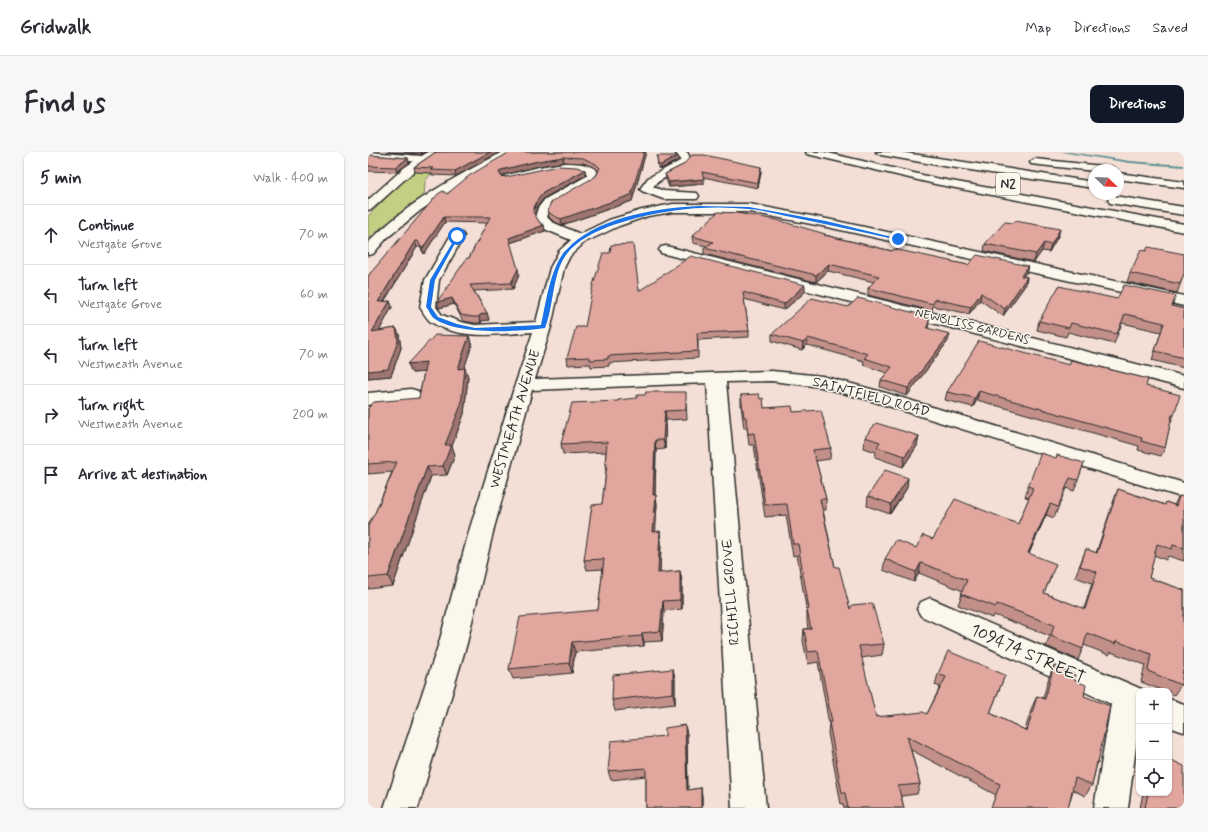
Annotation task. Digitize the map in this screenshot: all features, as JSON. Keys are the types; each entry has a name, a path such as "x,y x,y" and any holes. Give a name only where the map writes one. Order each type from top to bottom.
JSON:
{"main road":[{"path":"368,206 410,168 422,159 436,152"},
{"path":"368,251 378,239 415,209 466,176 511,152"},
{"path":"680,152 684,155 686,160 684,164 653,180 646,185 646,189 663,195 710,198 728,206"},
{"path":"811,152 935,181 1042,195 1184,225"},
{"name":"N2","path":"833,152 1042,195"},
{"name":"N2","path":"881,152 943,163 1088,184"},
{"path":"368,155 422,159"},
{"path":"1088,168 1026,162 1088,171"},
{"path":"507,178 544,169 580,167 589,169 593,173 592,178 549,202 544,208 541,217 547,225 580,239"},
{"path":"1124,172 1184,178"},
{"path":"1124,177 1184,185"},
{"path":"1042,195 1184,228"},
{"path":"1114,200 1184,212"},
{"name":"WESTMEATH AVENUE","path":"401,808 453,643 482,528 524,385 543,327 557,268 564,254 580,239 614,223 646,213 673,208 728,206 764,210 826,222 1184,301"},
{"path":"457,236 432,280 428,307 436,318 456,326 475,330 543,327"},
{"name":"NEWBLISS GARDENS","path":"666,250 1184,382"},
{"name":"SAINTFIELD ROAD","path":"524,385 716,376 772,376 822,382 879,397 1184,491"},
{"name":"RICHILL GROVE","path":"716,376 749,808"},
{"path":"368,399 411,395"},
{"name":"109474 STREET","path":"930,609 1133,700 1111,808"},
{"path":"1172,714 1184,718"}],"green space":[{"path":"431,159 441,161 425,181 424,198 378,230 368,240 368,216 400,184"}],"building":[{"path":"436,152 490,152 455,171 430,170 433,168 414,167"},
{"path":"510,152 644,152 631,195 561,219 552,215 548,211 550,204 596,176 600,168 596,164 583,158 563,157 538,161 501,170 499,172 501,176 506,177 558,166 577,167 585,170 543,193 536,202 533,212 540,223 544,225 509,238 518,269 511,283 470,285 487,313 480,315 479,317 461,315 452,298 437,302 467,258 469,258 490,217 444,217 422,249 418,241 415,241 378,302 390,301 372,332 396,328 398,341 388,369 368,371 368,276 438,194 443,191 447,194 470,175"},
{"path":"368,155 408,158 396,167 368,166"},
{"path":"692,155 704,155 761,167 758,183 702,172 704,179 669,182 665,174 683,165"},
{"path":"657,156 678,156 661,165 658,165"},
{"path":"718,212 737,213 777,220 825,234 824,235 892,251 894,249 968,265 977,255 1028,266 1021,276 1027,277 1005,309 981,293 971,307 935,299 933,304 868,288 879,276 829,264 816,275 704,248 713,242 692,236"},
{"path":"1015,221 1060,229 1051,245 1044,243 1036,254 985,244 1005,222 1013,223"},
{"path":"633,244 639,291 691,256 805,285 784,304 743,292 749,331 697,333 698,351 608,356 608,359 590,360 590,357 567,358 576,327 585,327 593,285 603,253 610,253 611,245"},
{"path":"1148,247 1184,254 1184,274 1180,284 1130,273 1141,250 1146,251"},
{"path":"1124,285 1176,296 1172,306 1184,309 1184,358 1155,351 1164,323 1125,314 1117,334 1071,323 1069,328 1039,321 1059,286 1117,299"},
{"path":"812,298 848,307 858,298 930,317 927,328 950,334 908,388 881,380 892,367 864,358 868,354 808,338 803,343 772,334"},
{"path":"435,335 469,336 458,369 465,368 461,405 445,445 451,445 443,466 427,467 388,576 368,578 368,526 397,462 368,464 368,408 374,402 419,398 426,362 408,364"},
{"path":"979,341 1069,365 1071,360 1148,379 1146,386 1180,395 1174,415 1172,415 1165,448 1141,441 1142,438 979,391 975,398 947,392"},
{"path":"646,392 686,392 686,410 665,411 663,440 655,440 653,495 656,495 653,532 660,531 658,573 680,571 680,600 663,601 660,631 642,633 642,636 572,642 569,663 509,669 520,617 598,610 604,559 584,560 592,505 602,504 607,464 605,464 607,442 561,444 572,403 618,401 637,398 637,395 645,395"},
{"path":"759,394 760,399 763,398 764,408 792,406 793,412 821,410 831,448 813,450 826,499 820,499 835,567 839,567 850,609 852,605 872,603 884,644 859,646 876,717 923,712 927,714 946,677 938,674 948,651 1005,675 990,713 1027,731 1037,696 1045,699 1054,665 1075,675 1074,680 1086,685 1084,696 1110,706 1092,785 1075,778 1068,808 991,808 1000,784 907,736 920,784 898,786 904,808 848,808 845,793 842,793 829,722 832,722 818,651 808,652 804,629 811,629 798,544 793,544 787,504 765,505 754,433 748,434 746,417 744,417 741,395"},
{"path":"876,423 919,436 905,456 877,447 880,442 865,437"},
{"path":"1041,453 1056,458 1057,455 1084,463 1078,480 1070,478 1058,507 1050,504 1028,553 1056,564 1044,593 1085,609 1097,572 1080,566 1086,549 1097,553 1118,489 1165,505 1166,502 1176,506 1179,496 1184,497 1184,548 1173,545 1172,549 1157,544 1149,578 1184,590 1184,670 1181,685 1148,671 1151,654 1116,641 1115,644 1087,633 1083,649 1051,636 1054,625 997,604 996,607 961,594 967,580 921,563 916,572 885,559 896,540 916,548 923,535 933,539 955,499 1018,524 1033,488 1028,486"},
{"path":"885,470 908,478 891,504 868,496"},
{"path":"673,669 673,693 612,700 613,675"},
{"path":"685,725 687,790 701,788 701,808 646,808 646,768 608,771 611,741 665,736 665,728"},
{"path":"1172,760 1184,766 1184,808 1145,808 1147,796 1172,796"}],"waterway":[{"path":"1063,152 1130,162 1184,166"}],"route":[{"path":"457,236 432,280 428,307 436,318 456,326 475,330 505,330 543,327 557,268 564,254 580,239 592,232 646,213 673,208 728,206 749,208 826,222 898,239"}]}
